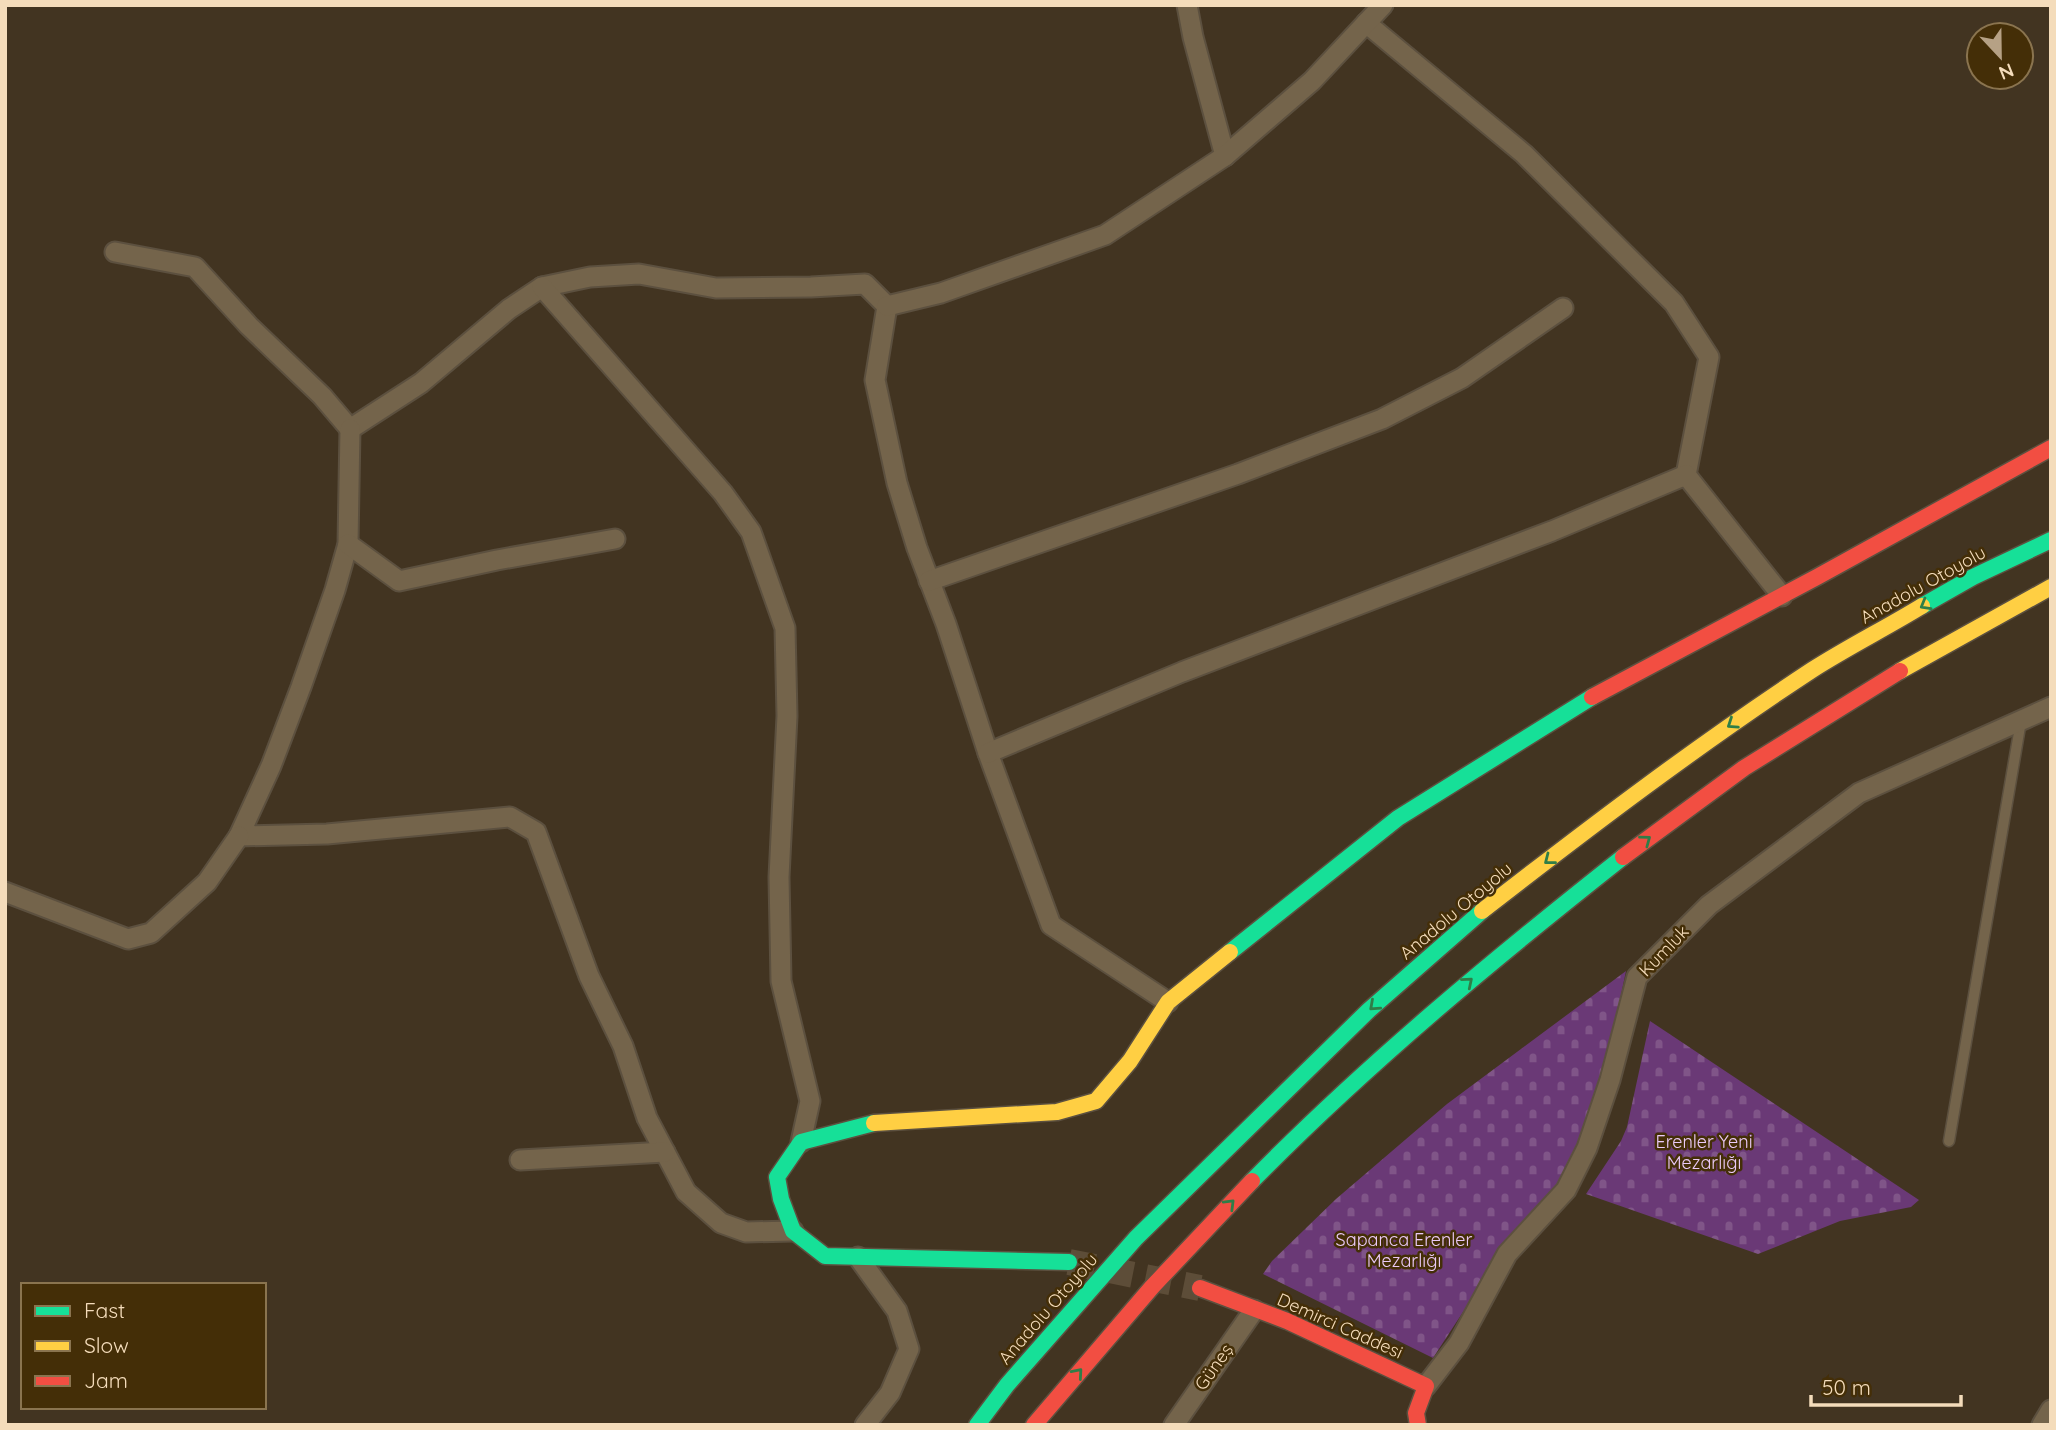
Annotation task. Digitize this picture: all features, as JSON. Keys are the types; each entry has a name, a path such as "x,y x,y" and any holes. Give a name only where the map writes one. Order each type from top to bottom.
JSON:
{"main road":[{"path":"1069,1262 825,1256 793,1231 780,1199 778,1177 801,1142 872,1123 1057,1112 1096,1101 1130,1061 1168,1002 1398,818 1598,693 1782,596 2051,448"},
{"name":"Anadolu Otoyolu","path":"976,1425 1007,1385 1136,1238 1369,1010 1476,916 1700,746 1814,669 1973,577 2051,540"},
{"path":"1034,1425 1180,1255 1285,1149 1395,1043 1504,951 1723,782 1842,706 1971,629 2051,587"},
{"name":"Demirci Caddesi","path":"1200,1288 1287,1321 1426,1386"},
{"path":"1418,1425 1416,1413 1426,1386"}],"street":[{"path":"1187,5 1225,156"},
{"path":"887,306 941,293 1105,235 1225,156 1312,81 1383,5"},
{"path":"1366,23 1524,154 1674,303 1709,357 1686,475 1782,596"},
{"path":"5,892 128,939 150,933 207,882 239,836 271,766 335,590 348,544 350,429 322,396 249,326 195,267 115,252"},
{"path":"350,429 421,383 509,309 542,287 590,277 639,274 716,288 811,288 865,284 887,306"},
{"path":"542,287 723,493 751,532 785,628 787,716 779,877 781,981 810,1101 801,1142"},
{"path":"887,306 875,380 897,483 988,754 1051,925 1168,1002"},
{"path":"929,581 1238,474 1382,419 1462,378 1563,308"},
{"path":"988,754 1182,672 1552,531 1686,475"},
{"path":"348,544 399,581 615,539"},
{"name":"Kumluk","path":"1426,1386 1459,1343 1507,1254 1566,1190 1587,1148 1610,1080 1637,977 1709,905 1859,793 2051,707"},
{"path":"239,836 327,834 510,817 536,832 589,976 623,1046 647,1118 686,1192 721,1223 746,1232 793,1231"},
{"path":"520,1160 665,1152"},
{"path":"858,1257 897,1311 909,1349 890,1393 865,1425"},
{"name":"Güneş","path":"1174,1425 1254,1310"},
{"path":"2042,1425 2051,1410"}],"lane":[{"path":"1949,1141 2021,721"}],"green space":[{"name":"Sapanca Erenler Mezarlığı","path":"1626,971 1603,1081 1559,1187 1495,1263 1433,1358 1263,1274 1272,1261 1336,1199 1447,1104"},
{"name":"Erenler Yeni Mezarlığı","path":"1650,1021 1919,1200 1911,1207 1840,1221 1758,1254 1586,1194 1621,1141 1627,1127"}],"tunnel":[{"path":"1069,1262 1200,1288"}],"traffic: fast":[{"path":"1922,606 1973,577 2051,540"},
{"path":"1230,952 1398,818 1592,697"},
{"path":"1252,1181 1340,1095 1432,1013 1623,857"},
{"path":"977,1425 1007,1385 1136,1238 1369,1010 1482,911"},
{"path":"874,1123 801,1142 777,1177 781,1199 793,1231 825,1256 1069,1262"}],"traffic: slow":[{"path":"1900,671 2051,587"},
{"path":"1482,911 1728,727 1839,653 1922,606"},
{"path":"874,1123 1057,1112 1096,1101 1130,1061 1168,1002 1230,952"}],"traffic: jam":[{"path":"1592,697 2051,448"},
{"path":"1623,857 1744,768 1900,671"},
{"path":"1034,1425 1152,1287 1252,1181"},
{"path":"1200,1288 1287,1321 1426,1386 1416,1413 1418,1425"}]}
